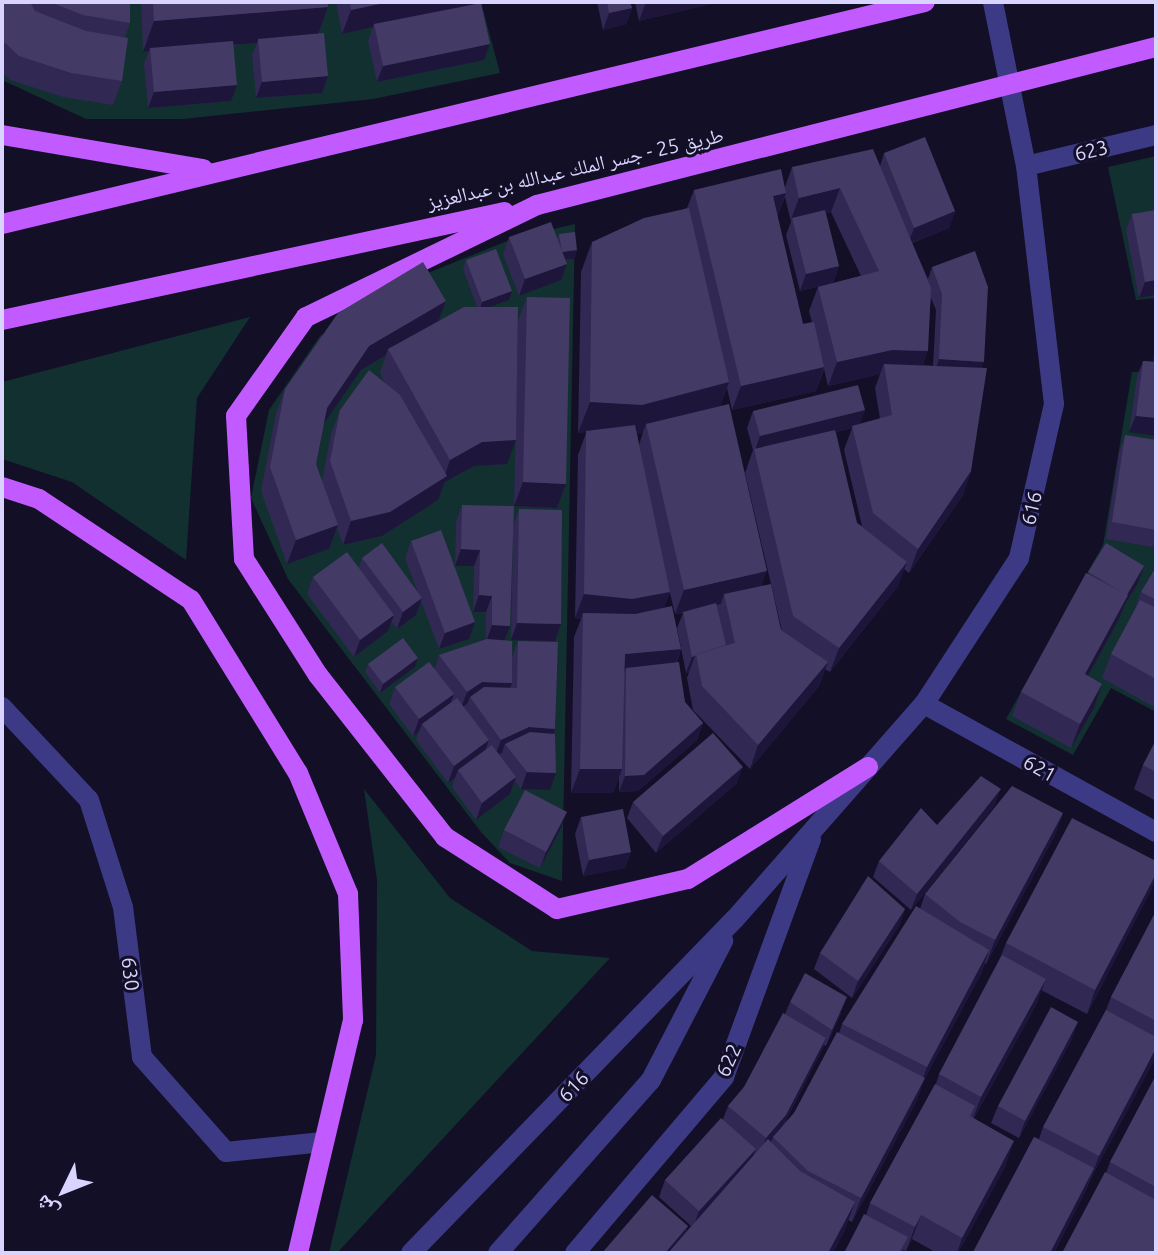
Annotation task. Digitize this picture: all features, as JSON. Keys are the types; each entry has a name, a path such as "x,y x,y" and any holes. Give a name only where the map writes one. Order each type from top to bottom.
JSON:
{"main road":[{"path":"2,224 211,171 925,2"},
{"name":"طريق 25 - جسر الملك عبدالله بن عبدالعزيز","path":"2,320 207,272 537,205 1156,47"},
{"path":"2,135 211,171"},
{"path":"537,205 306,317 236,416 244,559 318,675 445,837 557,909 688,879 868,767"},
{"path":"2,487 39,499 191,600 298,773 348,894 353,1020 298,1253"}],"street":[{"name":"616","path":"411,1253 734,920 924,704 1019,558 1054,404 1026,166 993,2"},
{"name":"623","path":"1026,166 1156,135"},
{"name":"621","path":"924,704 1156,832"},
{"name":"630","path":"2,707 89,800 123,907 142,1057 226,1152 322,1142"},
{"name":"622","path":"575,1253 724,1077 815,828"},
{"name":"616","path":"498,1253 651,1080 734,920"}],"green space":[{"path":"2,2 481,2 500,73 373,99 183,119 86,119 2,80"},
{"path":"1156,156 1156,298 1136,300 1108,167"},
{"path":"575,224 562,881 510,863 481,832 288,579 251,498 269,410 320,336 418,277 512,239"},
{"path":"250,317 197,398 186,560 72,482 2,459 2,382"},
{"path":"1156,335 1156,712 1111,688 1073,755 1006,719 1103,545 1132,372 1152,371"},
{"path":"364,789 450,898 532,951 610,958 337,1253 329,1253 376,1055 377,880"}],"building":[{"path":"2,2 30,2 35,11 86,31 128,38 122,81 71,73 19,56 2,40"},
{"path":"50,2 130,2 130,23 83,15"},
{"path":"153,2 328,2 328,7 154,21"},
{"path":"350,2 389,2 351,10"},
{"path":"607,2 630,2 632,8 609,13"},
{"path":"481,3 490,44 383,66 374,24"},
{"path":"324,33 328,76 262,82 258,39"},
{"path":"233,41 237,85 154,92 150,48"},
{"path":"925,137 955,211 914,228 884,153"},
{"path":"873,149 931,288 928,351 892,350 837,362 818,287 879,271 840,188 799,198 792,167"},
{"path":"781,169 786,193 773,196 803,324 814,322 824,367 741,386 694,190"},
{"path":"689,208 729,382 642,405 590,402 592,242 644,218"},
{"path":"825,210 839,266 806,274 792,218"},
{"path":"1156,210 1156,280 1145,282 1132,214"},
{"path":"551,222 567,264 525,279 509,237"},
{"path":"575,232 577,250 562,252 559,234"},
{"path":"496,249 512,291 482,302 466,260"},
{"path":"975,251 988,287 984,362 939,359 942,294 932,267"},
{"path":"423,262 446,301 369,346 327,408 316,464 338,525 296,540 270,467 285,389 338,313"},
{"path":"527,297 570,298 566,484 523,482"},
{"path":"464,307 518,307 516,440 482,442 450,460 388,349"},
{"path":"1143,361 1156,362 1156,418 1136,416"},
{"path":"884,364 987,368 971,471 918,549 873,513 852,426 892,415"},
{"path":"369,370 400,395 447,476 390,512 351,521 330,461 340,410"},
{"path":"858,385 865,410 760,436 753,411"},
{"path":"729,404 767,571 684,590 646,424"},
{"path":"635,425 670,592 632,599 584,594 586,431"},
{"path":"835,430 857,523 907,562 839,648 793,616 754,449"},
{"path":"1125,435 1156,440 1156,530 1112,522"},
{"path":"462,505 514,506 510,626 492,625 492,596 479,595 480,550 461,549"},
{"path":"519,509 562,510 561,624 517,623"},
{"path":"441,530 475,622 445,633 411,541"},
{"path":"382,543 422,598 403,612 362,558"},
{"path":"1106,543 1144,566 1127,595 1088,572"},
{"path":"347,552 394,615 360,640 313,577"},
{"path":"1156,567 1156,600 1141,592"},
{"path":"1086,573 1128,595 1085,674 1102,684 1080,724 1021,692"},
{"path":"771,584 781,630 828,662 758,745 702,686 696,654 735,643 724,594"},
{"path":"1140,600 1156,608 1156,679 1111,654"},
{"path":"716,603 726,645 692,657 683,612"},
{"path":"672,606 681,649 625,654 622,769 580,769 583,613 635,614"},
{"path":"403,638 418,658 383,684 368,664"},
{"path":"487,639 512,641 512,683 482,682 467,692 439,655"},
{"path":"518,641 558,642 555,729 529,727 501,740 470,697 484,687 517,688"},
{"path":"429,662 454,694 419,719 395,687"},
{"path":"679,662 685,702 703,723 644,775 625,776 626,668"},
{"path":"457,698 489,740 454,766 422,724"},
{"path":"530,732 555,734 556,773 527,772 505,744"},
{"path":"713,733 743,767 663,836 633,802"},
{"path":"1156,740 1156,772 1143,765"},
{"path":"492,745 516,777 482,803 458,770"},
{"path":"981,776 1001,789 917,894 879,861 921,808 937,825"},
{"path":"1012,786 1063,813 995,940 960,922 925,894"},
{"path":"525,790 567,812 546,852 504,830"},
{"path":"623,809 631,852 589,860 581,817"},
{"path":"1072,818 1156,861 1156,874 1095,990 1006,943"},
{"path":"868,876 905,909 858,981 820,953"},
{"path":"916,906 989,950 927,1067 842,1024"},
{"path":"1156,911 1156,1021 1111,997"},
{"path":"1002,955 1046,979 981,1097 939,1074"},
{"path":"805,973 847,997 832,1030 790,1002"},
{"path":"1051,1007 1078,1022 1025,1121 998,1106"},
{"path":"1106,1010 1156,1037 1156,1048 1099,1156 1043,1127"},
{"path":"783,1013 826,1038 786,1115 766,1138 728,1106 744,1087"},
{"path":"837,1032 925,1078 861,1198 808,1171 773,1137 794,1113"},
{"path":"1156,1075 1156,1187 1110,1162"},
{"path":"935,1084 975,1106 970,1116 1014,1141 962,1238 921,1215 915,1227 870,1203"},
{"path":"721,1118 756,1149 699,1211 665,1180"},
{"path":"1034,1137 1094,1168 1050,1253 973,1252"},
{"path":"768,1139 800,1171 855,1202 828,1253 668,1253"},
{"path":"1105,1172 1156,1200 1156,1253 1062,1253"},
{"path":"652,1195 688,1226 665,1253 602,1253"},
{"path":"864,1214 908,1237 899,1253 844,1253"}]}
